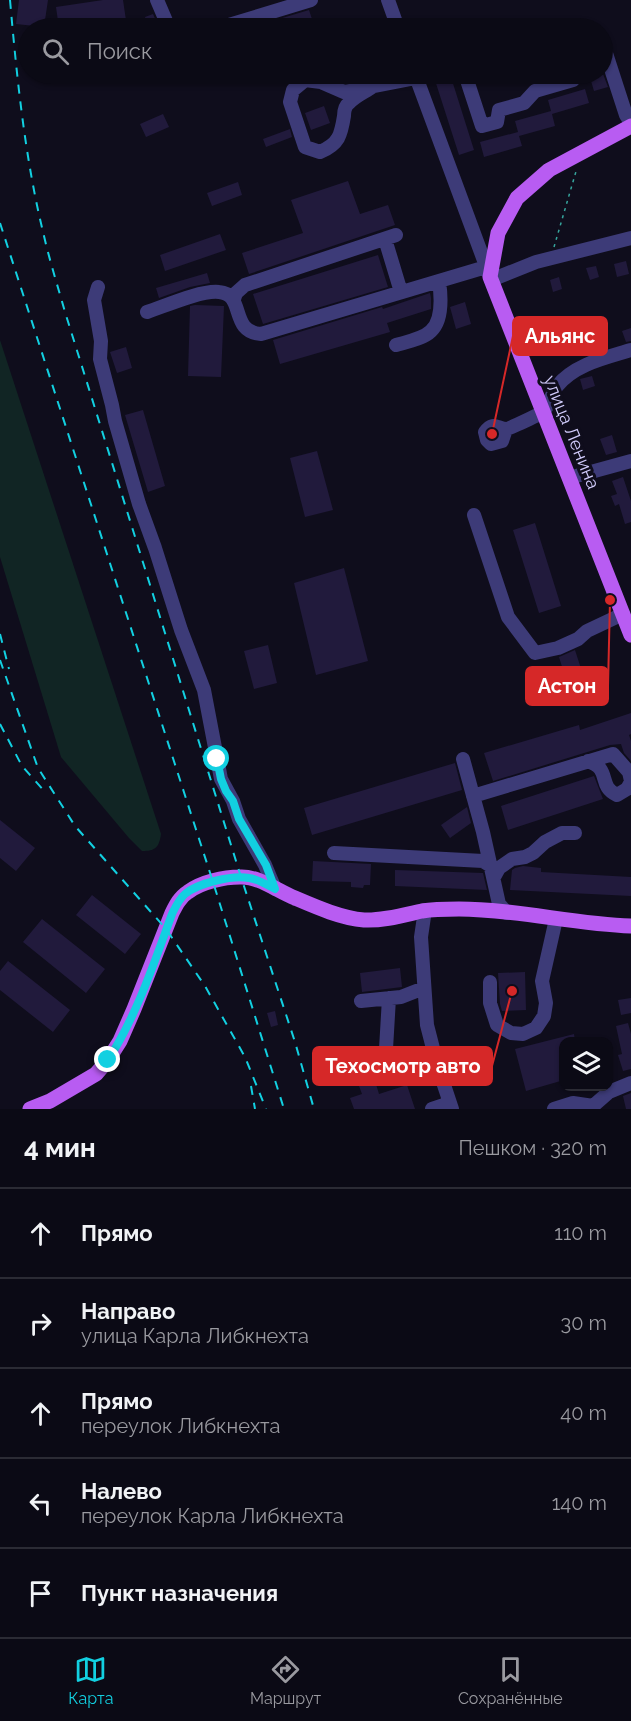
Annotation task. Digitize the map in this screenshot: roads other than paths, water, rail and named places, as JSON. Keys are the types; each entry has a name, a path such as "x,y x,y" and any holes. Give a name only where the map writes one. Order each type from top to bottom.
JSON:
{"main road":[{"path":"489,274 498,233 517,198 549,170 631,125"},
{"name":"улица Ленина","path":"489,274 631,635"},
{"path":"30,1109 50,1101 96,1074 120,1041 179,901 187,892 198,886 242,877 252,878 330,912 365,920 425,910 459,909 631,926"}],"street":[{"path":"157,0 165,18"},
{"path":"252,18 311,0"},
{"path":"388,0 394,18"},
{"path":"613,73 631,125"},
{"path":"300,84 293,90 290,102 304,147 320,152 330,148 337,141 348,103 372,87"},
{"path":"326,84 344,92 384,84"},
{"name":"улица Ленина","path":"419,84 489,274"},
{"path":"468,84 482,126 497,122 499,110 524,103 535,91 559,84"},
{"path":"401,292 391,237 245,285 236,293 234,299 241,323 254,334 261,334 439,281 489,274 631,238"},
{"path":"396,345 432,331 440,307 439,281"},
{"path":"98,287 94,300 101,341 100,359 133,485 181,630 204,690 221,779 233,801 239,819 266,865 275,889"},
{"path":"147,312 218,292 234,299"},
{"path":"506,429 543,412 556,387 570,373 582,366 631,350"},
{"path":"569,478 631,461"},
{"path":"474,515 508,617 535,652 558,648 623,614"},
{"path":"473,796 588,761 613,754 629,772 631,782 627,789 617,795 611,792 606,786 601,768 588,761"},
{"path":"463,759 499,904 507,913"},
{"path":"492,872 512,859 533,854 545,842 562,833 574,832"},
{"path":"334,853 483,861 492,872"},
{"path":"425,910 421,937 427,1025 451,1106 432,1109"},
{"path":"490,982 490,1003 498,1025 511,1033 523,1034 536,1029 544,1016 546,1004 542,981 556,919"},
{"path":"361,1001 402,997 424,988"},
{"path":"386,1050 389,998"},
{"path":"554,1109 573,1103 594,1107 609,1092 631,1083"}],"railway":[{"path":"10,0 18,79"},
{"path":"18,84 37,207 51,265 314,1109"},
{"path":"0,223 284,1109"},
{"path":"0,634 9,669"},
{"path":"0,660 38,768 75,826 166,929 205,986 245,1057 266,1109"},
{"path":"0,724 22,766 46,793"},
{"path":"251,1086 255,1109"}],"place":[{"name":"Альянс","path":"492,434"},
{"name":"Астон","path":"610,600"},
{"name":"Техосмотр авто","path":"512,991"}]}
